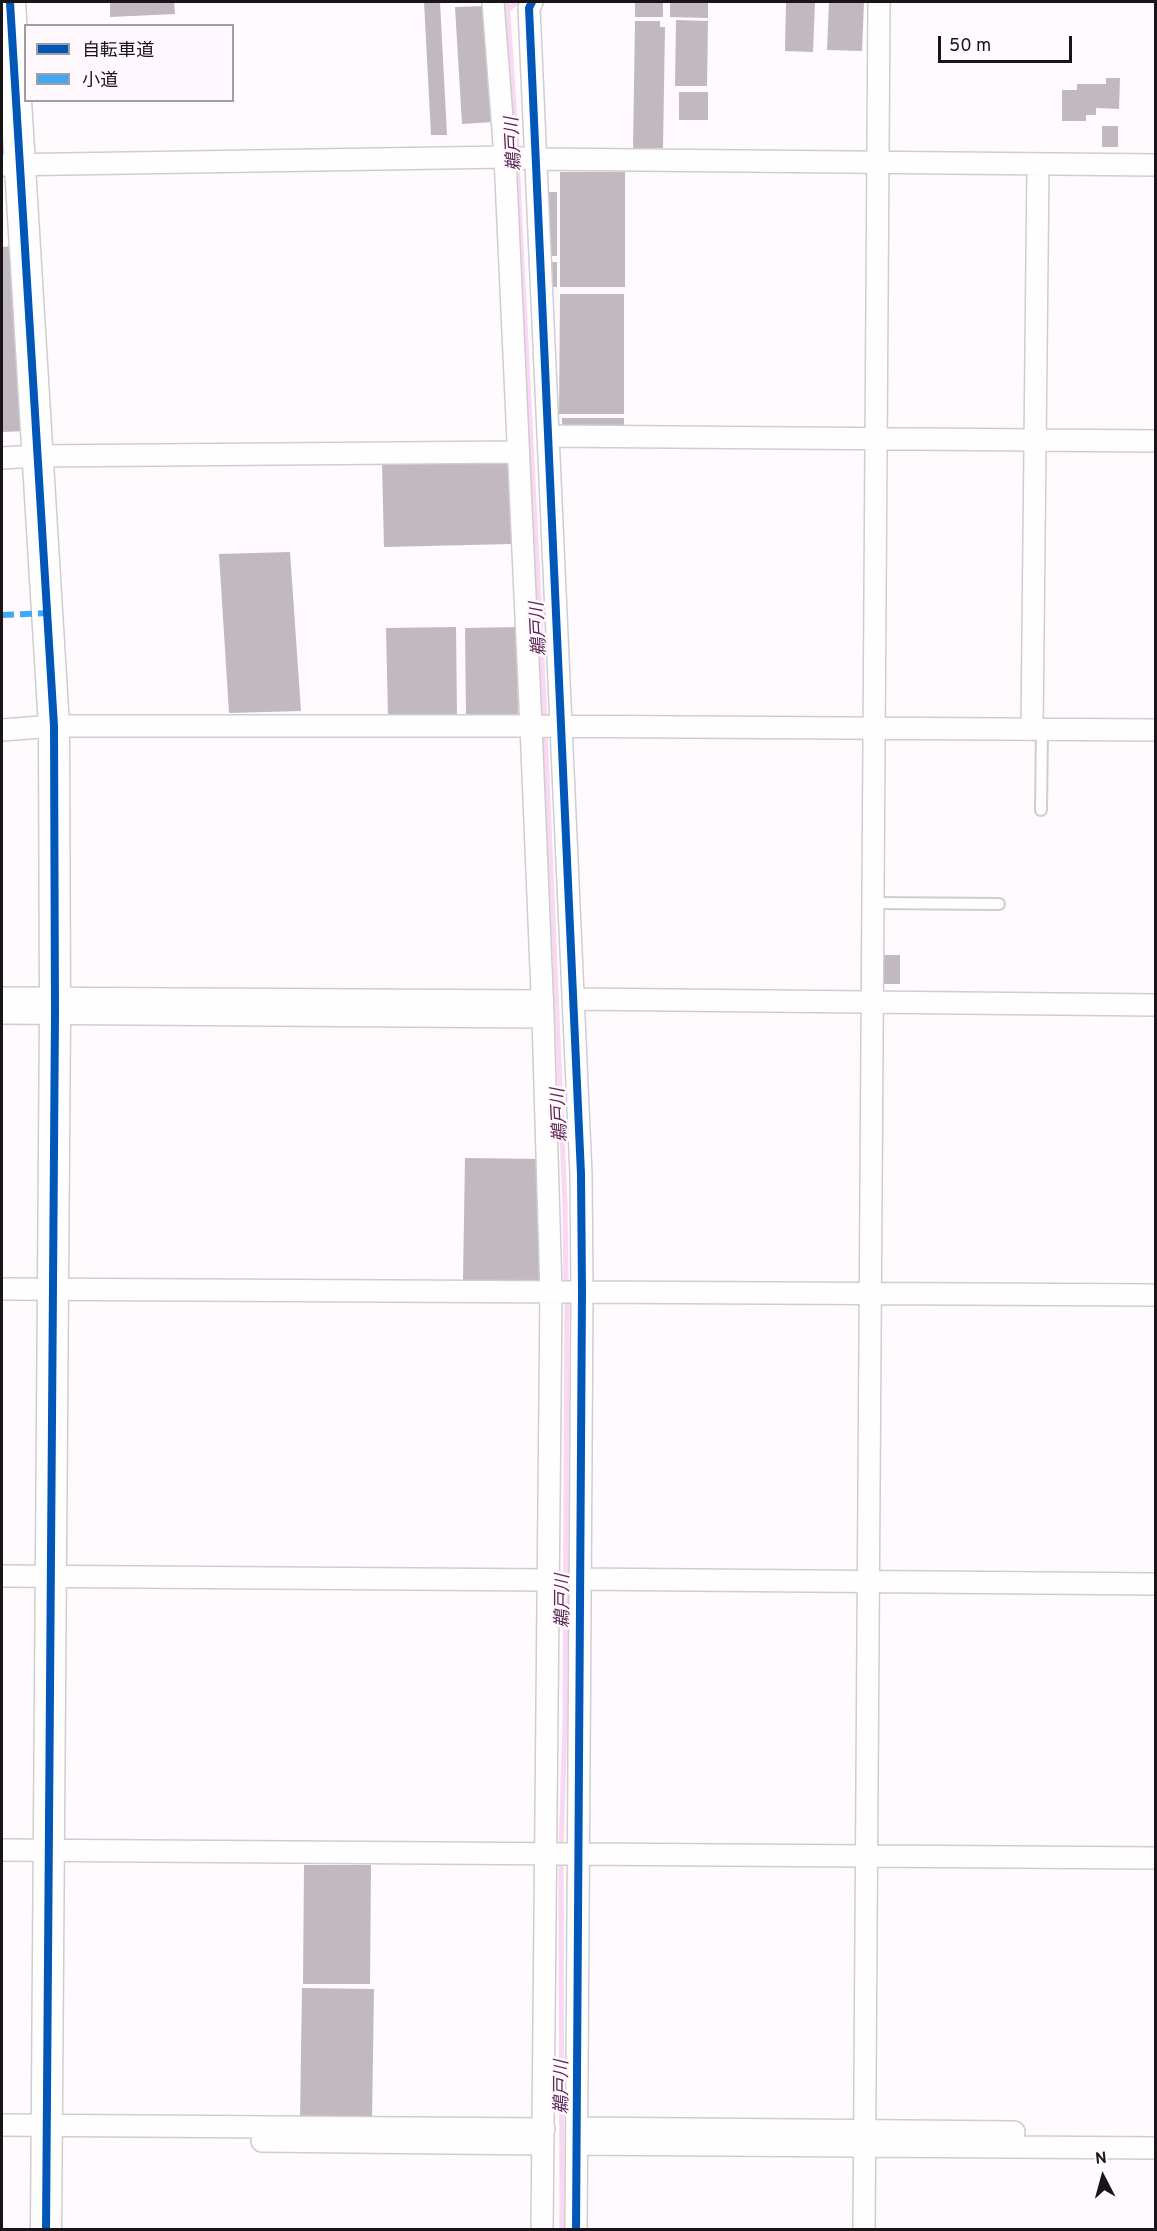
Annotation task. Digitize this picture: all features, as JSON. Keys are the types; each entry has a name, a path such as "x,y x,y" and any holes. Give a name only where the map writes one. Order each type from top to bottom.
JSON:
{"street":[{"path":"10,2 11,164 38,450 54,726 55,1006 46,2229"},
{"path":"493,2 520,158 550,442 543,1009 566,1291 580,1573 543,2136 542,2229"},
{"path":"864,2229 879,2"},
{"path":"529,4 520,158 518,445 574,1006 581,1174 566,1291 549,1573 577,2136 576,2229"},
{"path":"11,164 520,158 879,164 1155,165"},
{"path":"1037,729 1034,446 1038,164"},
{"path":"550,442 1034,446 1155,441"},
{"path":"2,446 38,450 518,445"},
{"path":"1034,446 1155,453"},
{"path":"2,458 38,450"},
{"path":"2,730 54,726 546,726 1155,730"},
{"path":"2,998 55,1006"},
{"path":"574,1006 872,1008 1155,1005"},
{"path":"2,1013 55,1006 543,1009"},
{"path":"872,1008 1155,1017"},
{"path":"2,1289 1155,1295"},
{"path":"2,1563 51,1570"},
{"path":"2,1576 51,1570 549,1573"},
{"path":"580,1573 868,1575 1155,1571"},
{"path":"868,1575 1155,1584"},
{"path":"2,1850 1155,1858"},
{"path":"2,2125 47,2132 543,2136"},
{"path":"2,2139 47,2132"},
{"path":"577,2136 865,2138 1155,2134"},
{"path":"865,2138 1155,2148"}],"lane":[{"path":"1037,729 1041,810"},
{"path":"873,903 999,904"}],"building":[{"path":"110,2 174,2 175,14 110,17"},
{"path":"424,2 440,2 447,135 431,135"},
{"path":"635,2 663,2 663,17 635,17"},
{"path":"670,2 708,2 708,18 670,17"},
{"path":"786,2 815,2 813,52 785,51"},
{"path":"829,2 864,2 862,51 827,50"},
{"path":"487,6 493,122 462,124 455,7"},
{"path":"676,20 708,21 707,86 675,86"},
{"path":"635,21 660,21 660,27 665,27 663,148 633,148"},
{"path":"1106,78 1120,78 1119,109 1096,108 1096,115 1086,115 1086,121 1062,121 1062,90 1077,90 1077,84 1106,84"},
{"path":"679,92 708,92 708,120 679,120"},
{"path":"1102,126 1118,126 1118,147 1102,147"},
{"path":"560,172 625,172 625,287 560,287"},
{"path":"547,192 557,192 557,256 547,256"},
{"path":"14,246 26,431 2,432 2,247"},
{"path":"549,262 557,262 557,287 549,287"},
{"path":"560,294 624,294 624,414 559,414"},
{"path":"562,418 624,418 624,429 562,429"},
{"path":"510,461 511,544 384,547 382,463"},
{"path":"290,552 301,711 229,713 219,554"},
{"path":"456,627 457,716 388,717 386,628"},
{"path":"517,627 518,715 466,715 465,628"},
{"path":"884,955 900,955 900,984 884,984"},
{"path":"465,1158 541,1159 539,1281 463,1280"},
{"path":"304,1865 371,1865 370,1984 303,1984"},
{"path":"302,1988 374,1989 372,2120 300,2119"}],"waterway":[{"name":"鵜戸川","path":"507,2 517,152"},
{"path":"509,9 517,2"},
{"name":"鵜戸川","path":"517,162 545,722"},
{"name":"鵜戸川","path":"545,731 565,1205 566,1288"},
{"name":"鵜戸川","path":"561,1849 565,1721 567,1298"},
{"name":"鵜戸川","path":"561,1859 562,2230"}],"marked path":[{"path":"2,615 47,613"}],"cycle path":[{"path":"10,2 54,726 55,1014 46,2230"},
{"path":"532,2 529,8 581,1174 576,2230"}]}
